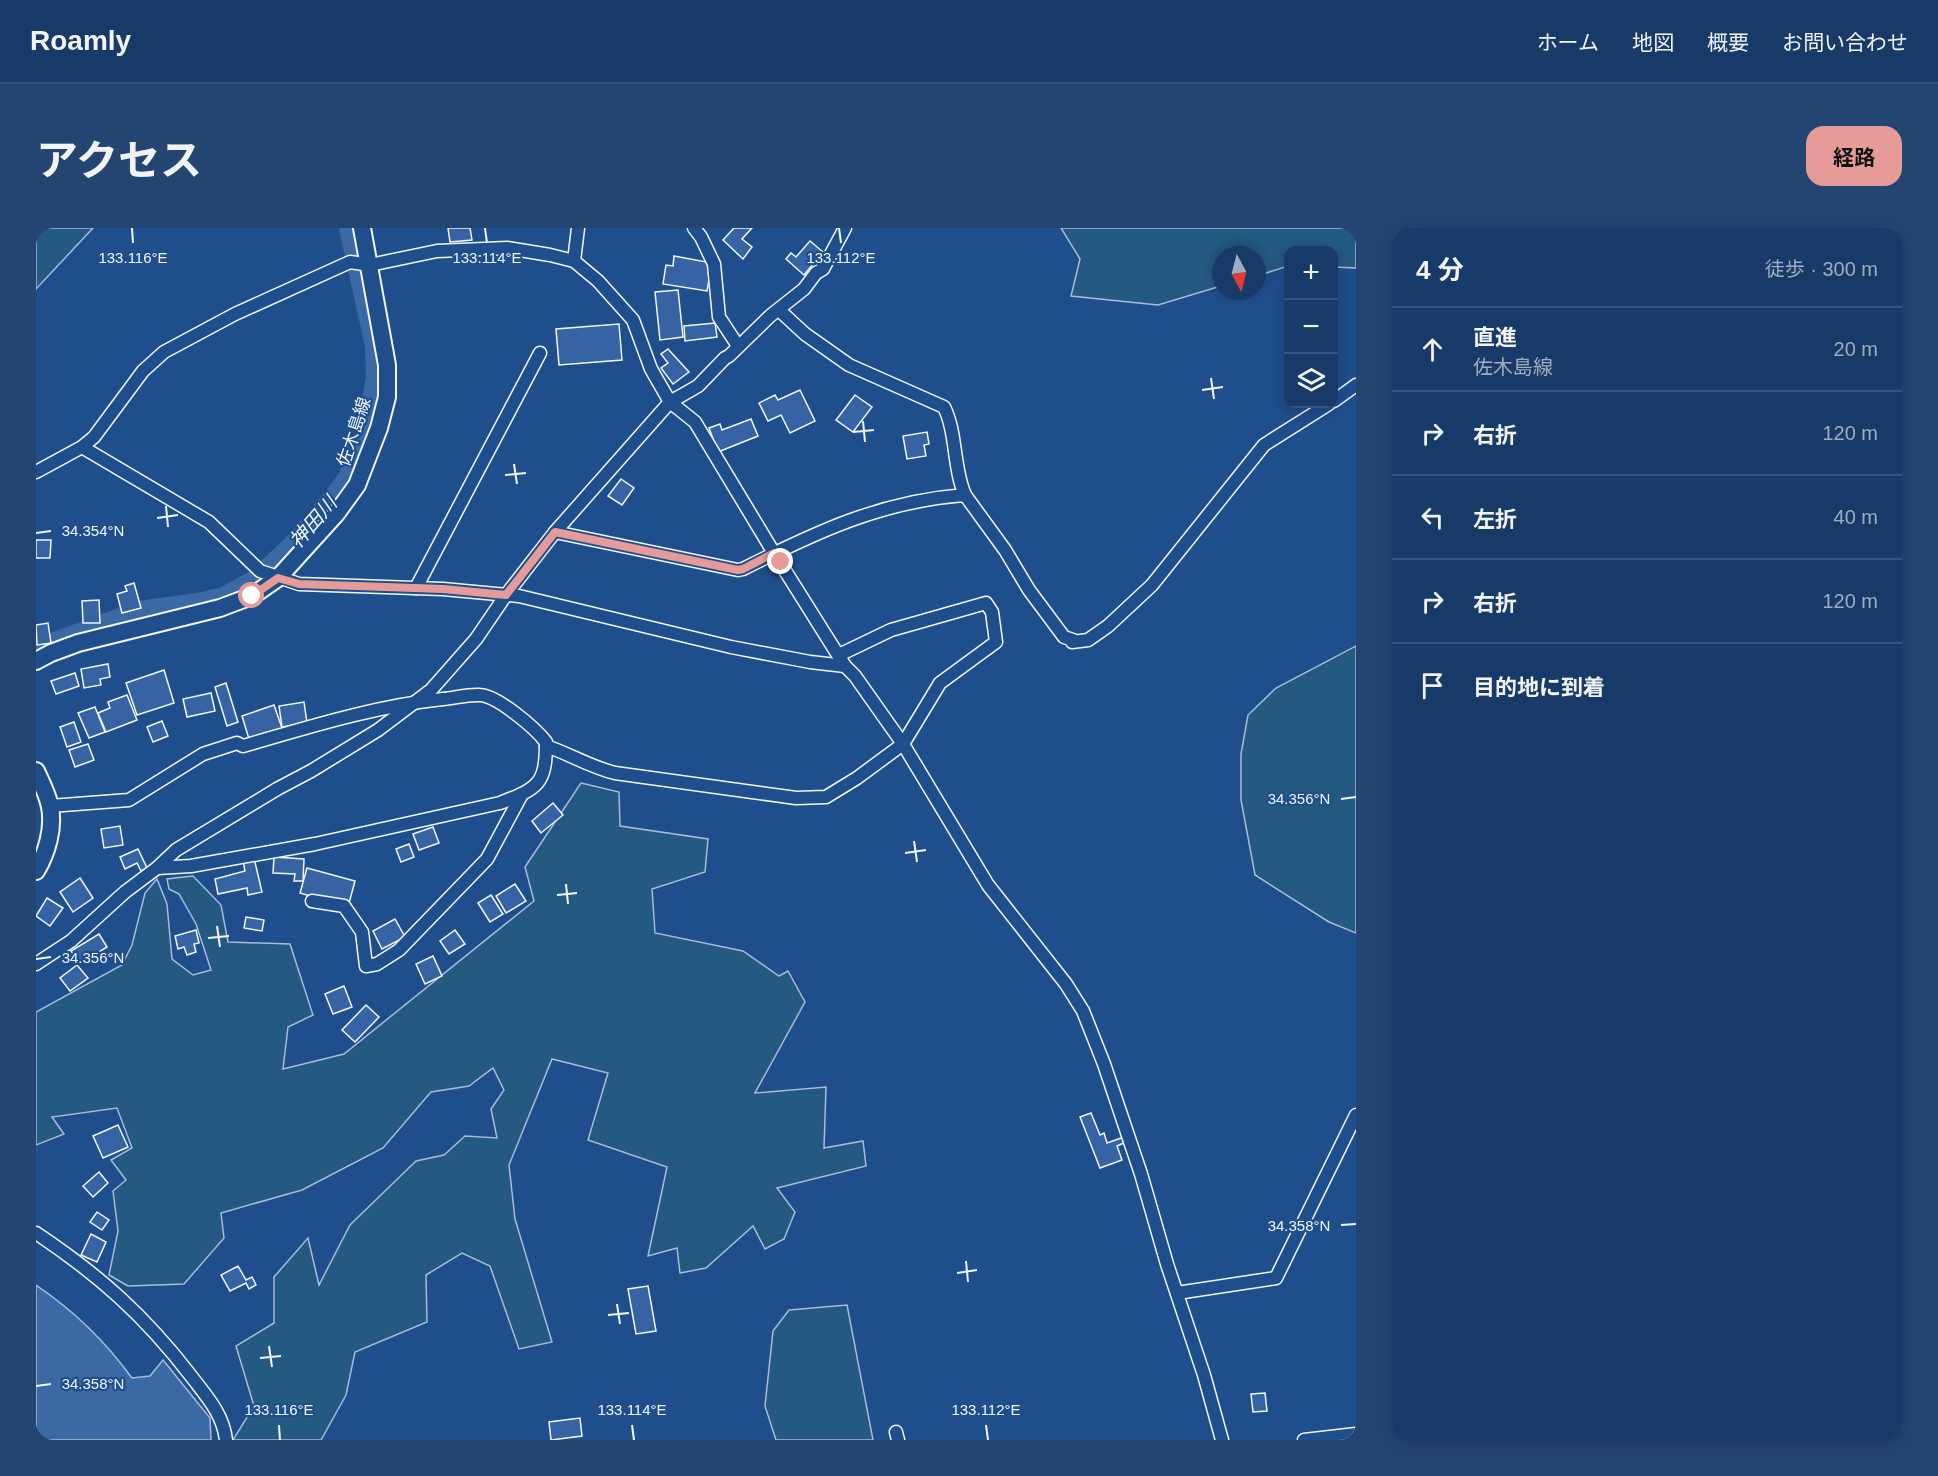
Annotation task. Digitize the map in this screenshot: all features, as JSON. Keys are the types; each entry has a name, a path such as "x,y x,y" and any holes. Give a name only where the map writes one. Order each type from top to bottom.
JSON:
{"main road":[{"name":"佐木島線","path":"36,661 78,643 220,608 252,596 278,578 336,514 357,485 379,428 387,397 387,365 362,228"},
{"path":"36,771 50,806 50,836 42,862 36,871"}],"street":[{"path":"574,261 578,228"},
{"path":"694,228 714,264 718,317 738,346"},
{"path":"36,964 71,941 176,850 378,730 431,690 476,639 506,595 555,532 670,402 698,386 738,346 804,289 816,273 823,269 845,228"},
{"path":"36,472 82,447 94,437 143,371 164,352 236,314 350,262 370,265 437,250 507,248 574,261 598,281 633,320 651,369 670,402 695,422 842,660 903,744 987,885 1066,984 1083,1011 1115,1097 1204,1375 1222,1440"},
{"path":"779,310 805,334 849,365 944,407 949,418 953,448 965,495 1005,550 1029,590 1064,637 1073,640 1072,642 1088,640 1108,626 1152,585 1264,445 1323,408"},
{"path":"416,588 540,353"},
{"path":"1338,398 1356,385"},
{"path":"82,447 209,522 260,571 299,584 416,588 506,595 587,611 732,647 810,662 842,660 891,630 986,603 992,612 996,642 940,683 903,744 857,778 825,797 796,798 615,773 593,768 546,746"},
{"path":"555,532 738,570 824,529 896,505 965,495"},
{"path":"50,806 129,800 203,754 237,743 243,746 332,720 417,701 482,695 502,705 546,742 546,764 538,784 500,803 315,844 191,866 157,868"},
{"path":"312,901 344,906 362,932 366,966 377,964 399,950 487,859 522,794"},
{"path":"1177,1293 1276,1278 1356,1115"},
{"path":"36,1233 69,1255 123,1298 153,1329 191,1375 221,1418 226,1440"},
{"path":"1304,1440 1356,1434"}],"shaded area":[{"path":"36,228 93,228 36,289"},
{"path":"1061,228 1356,228 1356,268 1338,267 1338,246 1284,246 1284,267 1266,273 1266,246 1212,246 1212,289 1158,305 1071,296 1080,259"},
{"path":"1356,646 1356,933 1329,922 1255,875 1241,800 1241,754 1248,715 1276,688"},
{"path":"581,783 619,792 620,826 708,839 705,872 652,889 655,933 743,951 779,976 788,971 805,1002 755,1093 826,1087 824,1148 863,1141 866,1166 777,1188 795,1212 784,1239 765,1249 753,1226 706,1268 680,1273 677,1248 648,1256 667,1167 588,1140 608,1073 552,1059 509,1165 515,1219 552,1342 519,1349 490,1266 462,1253 426,1275 427,1322 355,1352 346,1395 321,1440 233,1440 254,1406 236,1346 274,1323 274,1277 308,1238 319,1285 350,1225 416,1161 444,1155 465,1136 497,1138 491,1109 504,1090 493,1068 469,1086 431,1092 383,1148 302,1190 221,1213 224,1238 184,1284 128,1286 109,1275 118,1231 113,1191 126,1180 111,1160 132,1148 117,1108 52,1117 64,1134 36,1145 36,1012 122,965 132,945 145,893 157,879 167,904 172,959 193,975 211,970 196,924 179,894 169,889 167,879 193,876 221,905 228,942 290,944 313,1015 288,1027 283,1069 344,1054 534,901 525,867"},
{"path":"36,1285 88,1327 132,1378 150,1376 163,1360 210,1418 211,1440 36,1440"},
{"path":"847,1305 873,1440 776,1440 765,1406 773,1331 789,1310"}],"building":[{"path":"448,228 470,228 472,240 450,242"},
{"path":"734,228 752,228 742,239 752,247 743,259 723,240"},
{"path":"810,241 823,252 804,275 786,259 791,253 796,257"},
{"path":"674,256 712,263 707,291 663,284 666,265 673,266"},
{"path":"678,290 683,337 660,340 655,292"},
{"path":"715,323 717,337 685,341 684,326"},
{"path":"619,324 622,360 559,365 556,329"},
{"path":"668,349 689,372 673,384 661,368 668,363 661,354"},
{"path":"800,390 815,421 790,433 781,415 768,421 759,403 775,395 778,400"},
{"path":"855,395 872,407 853,432 836,420"},
{"path":"751,419 758,436 718,452 709,428 720,424 722,430"},
{"path":"927,432 929,444 924,445 926,456 907,459 903,436"},
{"path":"621,479 634,488 622,505 608,496"},
{"path":"36,540 51,540 50,558 36,558"},
{"path":"134,583 141,608 122,613 117,594 127,591 125,586"},
{"path":"99,600 100,623 83,623 82,601"},
{"path":"48,623 51,643 37,645 36,625"},
{"path":"108,664 110,677 100,679 101,685 84,688 81,669"},
{"path":"164,670 174,703 137,715 126,683"},
{"path":"75,673 79,686 56,694 51,681"},
{"path":"226,683 238,722 227,726 215,687"},
{"path":"211,693 215,711 187,717 183,699"},
{"path":"127,695 137,720 106,732 98,713 110,708 108,702"},
{"path":"304,702 307,723 282,727 279,706"},
{"path":"274,705 282,728 249,739 242,716"},
{"path":"95,707 105,732 89,738 78,713"},
{"path":"162,721 168,736 153,742 147,727"},
{"path":"74,722 81,742 67,747 60,727"},
{"path":"88,744 94,760 75,767 69,750"},
{"path":"553,803 563,815 541,833 532,821"},
{"path":"120,826 123,845 104,848 101,829"},
{"path":"433,827 439,843 419,850 413,834"},
{"path":"409,844 414,857 401,862 396,849"},
{"path":"138,849 147,868 141,871 137,863 125,869 120,857"},
{"path":"274,857 304,859 303,881 294,881 295,874 273,873"},
{"path":"254,858 262,892 248,895 247,888 218,894 215,879 245,871 243,861"},
{"path":"307,868 355,881 348,907 300,893"},
{"path":"80,878 93,898 73,912 60,892"},
{"path":"515,884 526,901 506,913 496,896"},
{"path":"491,895 503,914 490,922 478,903"},
{"path":"47,898 63,908 50,926 36,916"},
{"path":"246,917 264,920 262,931 244,928"},
{"path":"395,919 405,937 382,949 373,931"},
{"path":"196,930 199,943 194,944 196,952 187,955 184,947 178,949 175,936"},
{"path":"455,930 465,944 449,954 440,941"},
{"path":"99,934 107,947 80,964 71,951"},
{"path":"433,956 442,976 425,984 416,964"},
{"path":"77,965 88,978 70,991 60,978"},
{"path":"344,986 352,1007 333,1014 325,994"},
{"path":"366,1005 379,1017 355,1042 342,1030"},
{"path":"1091,1113 1100,1135 1104,1133 1107,1143 1124,1137 1126,1142 1117,1146 1122,1160 1100,1168 1080,1117"},
{"path":"118,1125 128,1147 103,1158 93,1136"},
{"path":"99,1172 108,1183 93,1197 83,1186"},
{"path":"97,1212 109,1220 102,1230 90,1222"},
{"path":"91,1234 106,1242 97,1262 81,1255"},
{"path":"238,1266 246,1280 252,1277 256,1285 249,1289 246,1283 230,1291 221,1275"},
{"path":"648,1286 656,1331 636,1334 628,1289"},
{"path":"1265,1393 1267,1411 1253,1412 1251,1394"},
{"path":"580,1418 582,1436 551,1440 549,1422"}],"waterway":[{"name":"神田川","path":"36,650 139,612 224,598 257,580 297,542 335,497 349,478 368,429 377,378 376,346 350,228"}],"route":[{"path":"252,596 278,578 299,584 443,589 506,595 555,532 738,570 774,553 781,562"}]}
